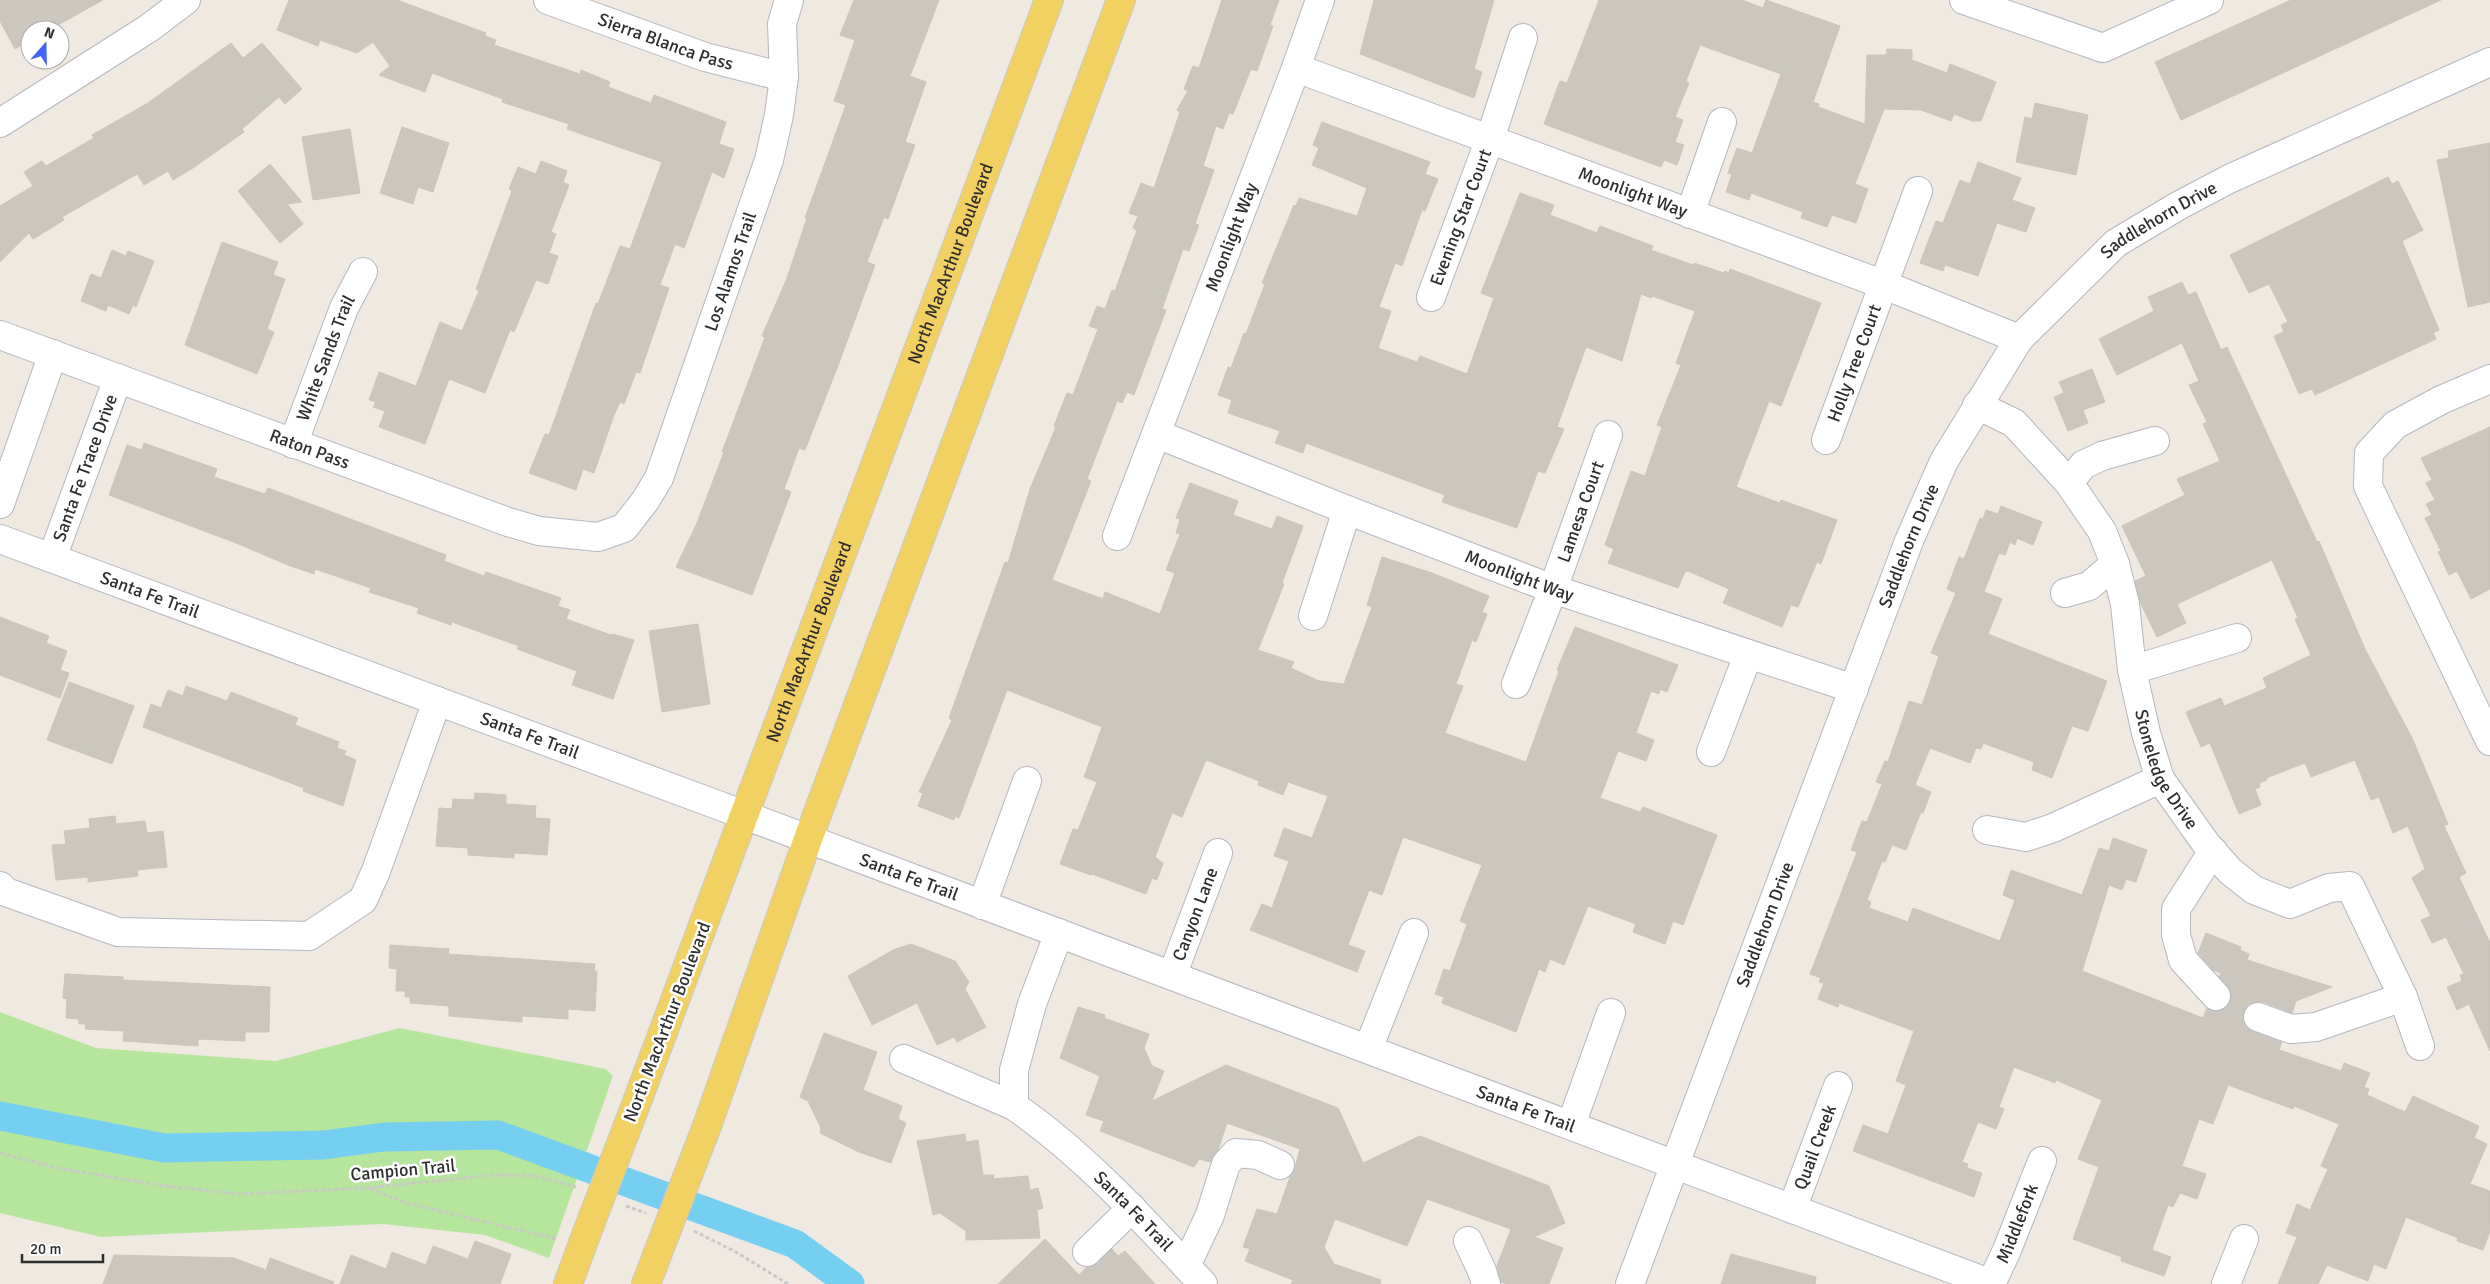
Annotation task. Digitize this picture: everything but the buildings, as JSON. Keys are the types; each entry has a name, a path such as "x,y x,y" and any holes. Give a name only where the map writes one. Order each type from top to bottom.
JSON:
{"main road":[{"name":"North MacArthur Boulevard","path":"568,1284 573,1237 638,1099 1049,0"},
{"path":"650,1274 707,1126 808,839 1122,0"}],"street":[{"path":"0,123 149,28 186,0"},
{"name":"Sierra Blanca Pass","path":"548,0 705,57 784,76"},
{"name":"Los Alamos Trail","path":"624,528 659,478 677,431 769,160 779,114 784,76 782,24 789,0"},
{"path":"1296,68 1320,0"},
{"path":"1964,0 2103,48 2182,6 2210,0"},
{"name":"Evening Star Court","path":"1431,297 1490,138 1524,38"},
{"name":"Saddlehorn Drive","path":"1630,1284 1917,523 1944,460 2019,339 2116,243 2178,206 2229,179 2490,62"},
{"name":"Moonlight Way","path":"1854,688 1748,655 1553,589 1347,510 1157,434 1296,68 1882,284 2019,339"},
{"path":"1690,214 1722,122"},
{"name":"Holly Tree Court","path":"1826,440 1882,284 1918,191"},
{"name":"White Sands Trail","path":"293,444 344,308 363,272"},
{"name":"Raton Pass","path":"0,335 508,522 539,531 598,537 624,528"},
{"path":"0,504 53,354"},
{"name":"Santa Fe Trace Drive","path":"52,558 118,378"},
{"path":"2490,379 2441,400 2395,425 2369,453 2368,486 2490,742"},
{"name":"Stoneledge Drive","path":"1976,406 2014,423 2069,483 2102,531 2115,564 2125,604 2132,670 2146,733 2160,779 2213,851 2230,870 2254,890 2290,904 2329,888 2350,886 2402,997 2420,1046"},
{"path":"1117,536 1157,434"},
{"name":"Lamesa Court","path":"1516,684 1553,589 1608,435"},
{"path":"2069,483 2083,465 2102,456 2155,441"},
{"path":"1313,616 1347,510"},
{"name":"Santa Fe Trail","path":"0,539 745,815 1991,1284"},
{"path":"2065,592 2089,586 2115,564"},
{"path":"2132,670 2237,638"},
{"path":"1711,752 1748,655"},
{"path":"0,886 6,892 118,932 309,936 363,900 376,871 436,701"},
{"path":"1987,830 2026,837 2053,828 2160,779"},
{"path":"982,904 1027,781"},
{"path":"2213,851 2176,909 2176,936 2184,960 2216,996"},
{"name":"Canyon Lane","path":"1172,976 1218,853"},
{"path":"1014,1106 1014,1070 1032,1004 1059,933"},
{"path":"1368,1049 1414,933"},
{"path":"2258,1017 2291,1029 2316,1027 2402,997"},
{"path":"1571,1125 1612,1013"},
{"name":"Santa Fe Trail","path":"904,1059 1014,1106 1049,1131 1132,1208 1194,1275"},
{"name":"Quail Creek","path":"1792,1210 1838,1086"},
{"path":"1194,1275 1226,1164 1236,1153 1258,1155 1280,1165"},
{"name":"Middlefork","path":"1991,1284 2007,1250 2042,1161"},
{"path":"1087,1252 1132,1208"},
{"path":"2226,1284 2244,1239"},
{"path":"1468,1241 1482,1270 1486,1284"}],"path":[{"name":"Campion Trail","path":"0,1153 57,1168 165,1186 230,1193 367,1188 492,1175 536,1176 583,1189"},
{"path":"367,1188 407,1203 573,1237"},
{"path":"619,1203 647,1214"},
{"path":"692,1231 736,1252 788,1284"}],"green space":[{"path":"0,1012 96,1048 276,1061 400,1028 606,1069 613,1076 549,1258 485,1235 383,1224 101,1237 0,1213"}],"waterway":[{"path":"0,1116 164,1148 324,1145 384,1137 498,1135 795,1244 850,1284"}]}
